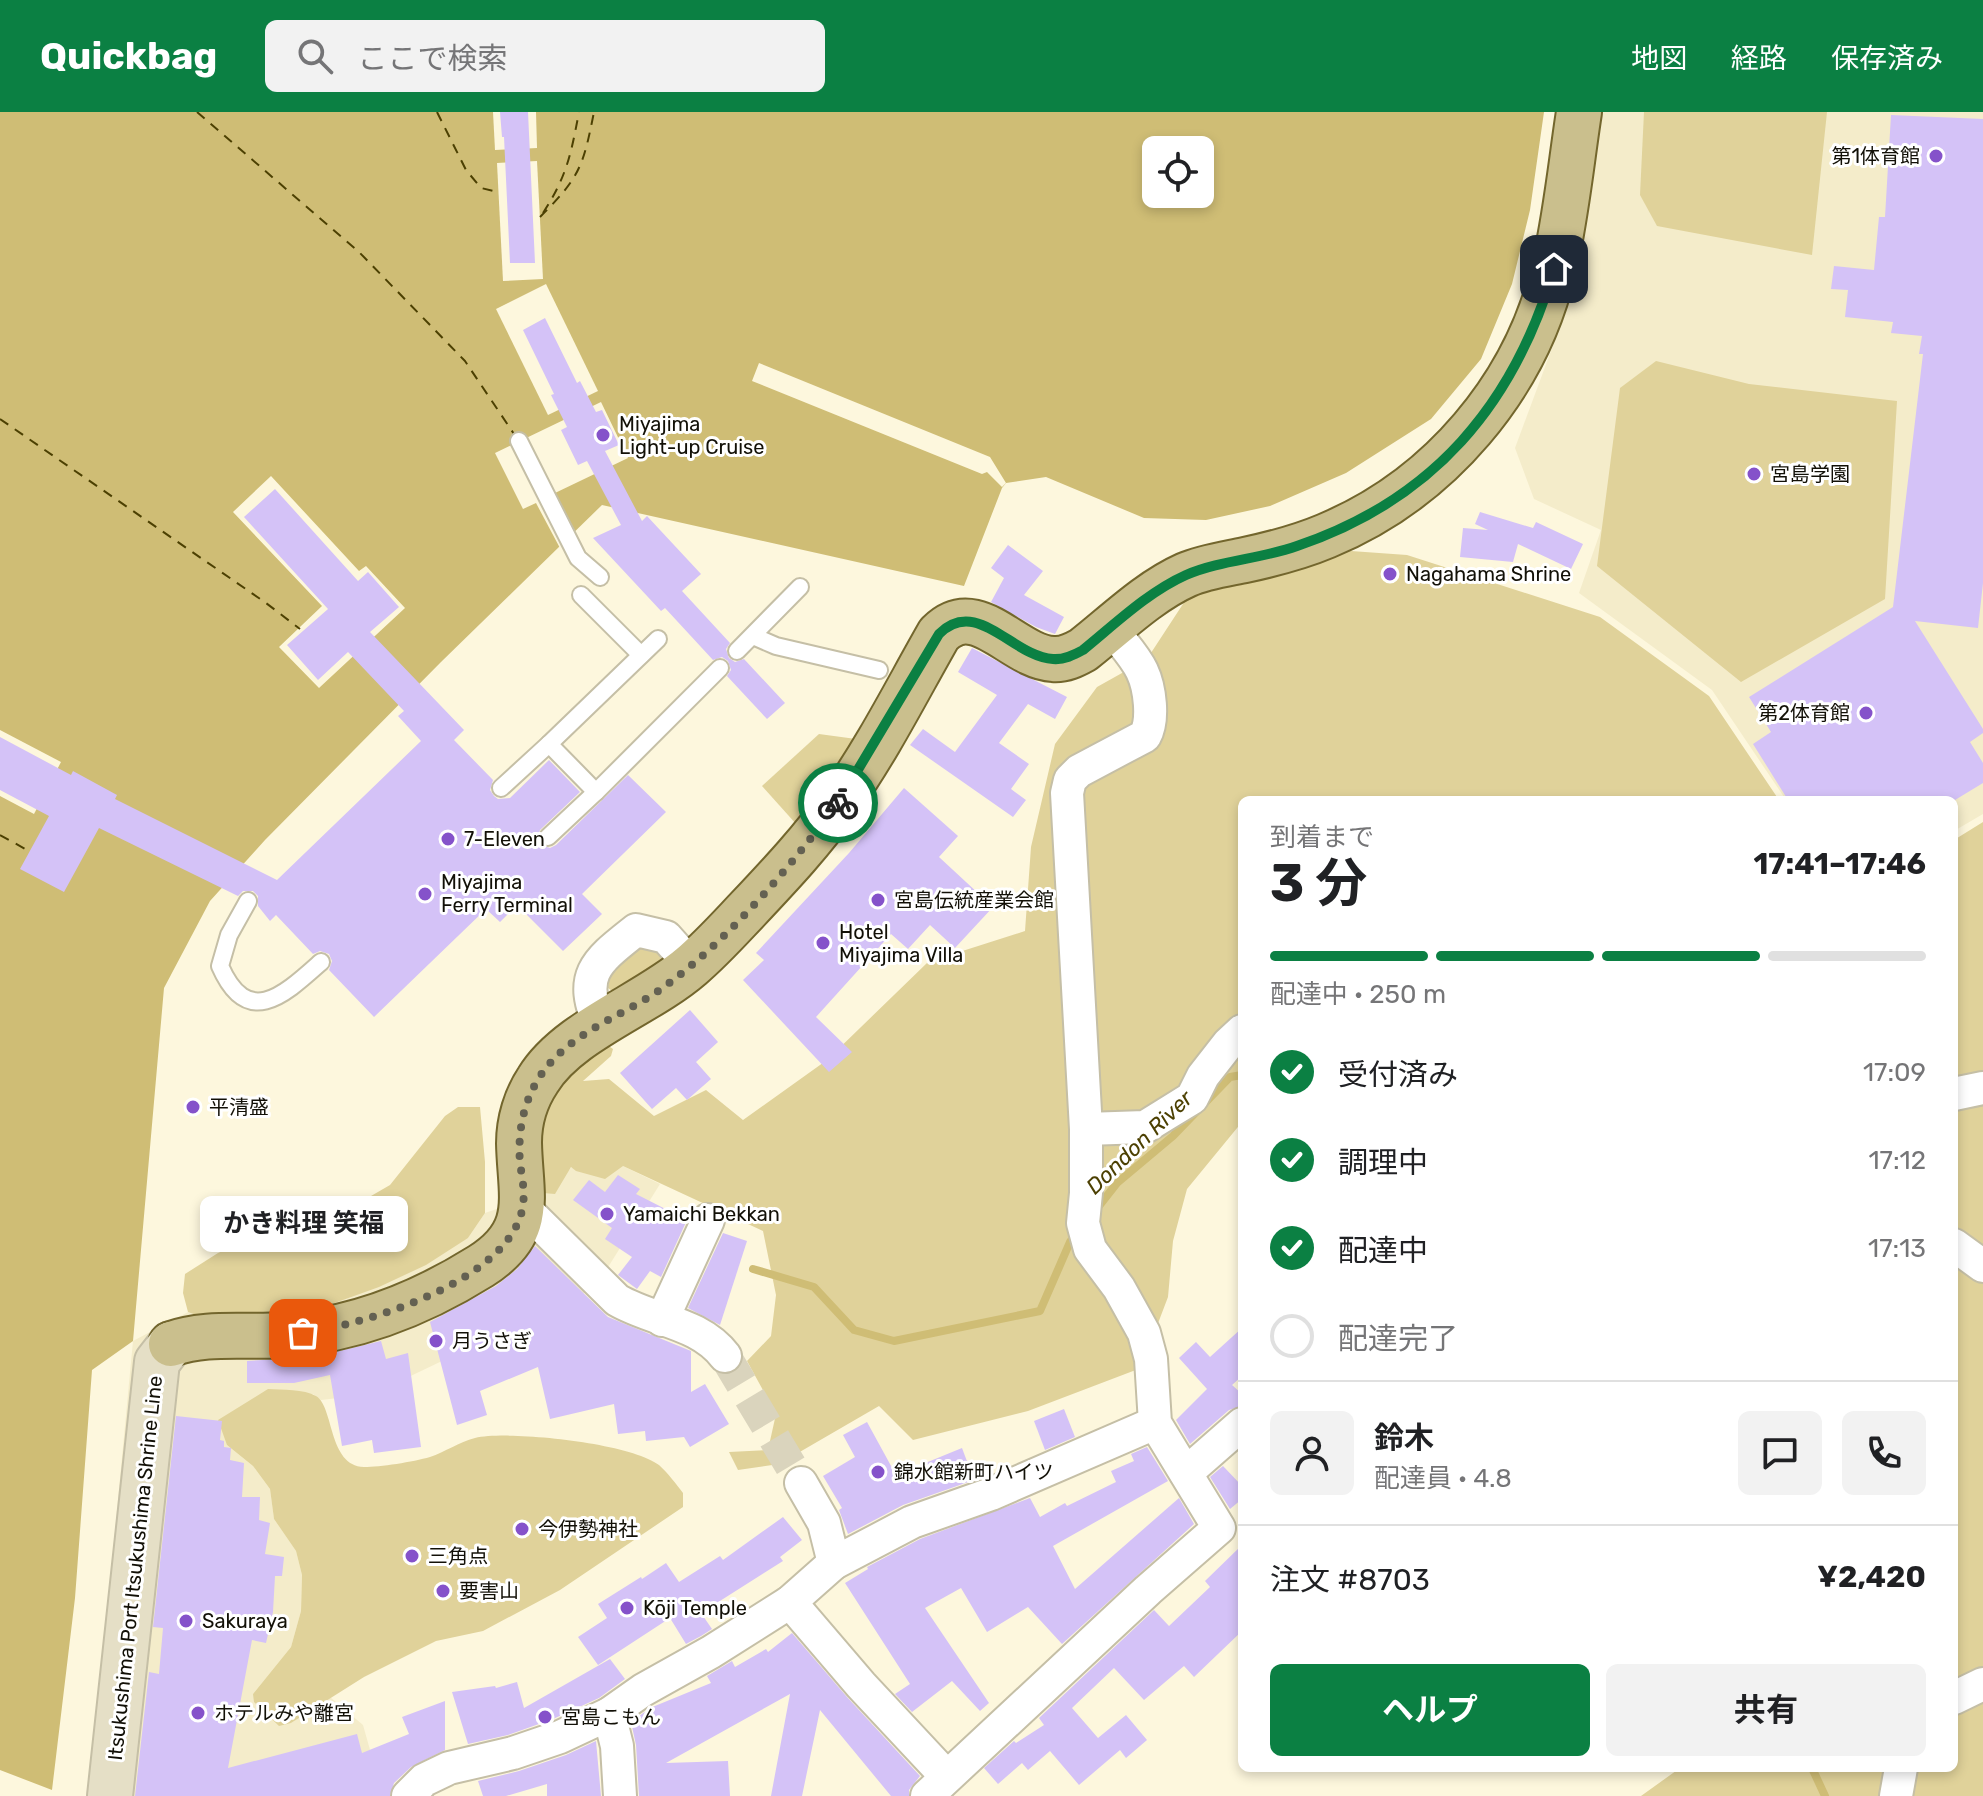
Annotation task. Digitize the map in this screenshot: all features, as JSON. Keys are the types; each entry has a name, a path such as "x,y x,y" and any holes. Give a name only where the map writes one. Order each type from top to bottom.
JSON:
{"main road":[{"path":"523,1207 519,1140 528,1099 549,1063 564,1049 692,966 812,838 842,798 939,634 950,624 964,620 978,623 1036,654 1052,659 1068,657 1083,650 1154,593 1189,574 1294,548 1361,519 1421,480 1473,429 1514,370 1544,304 1561,234 1579,112"},
{"name":"Itsukushima Port Itsukushima Shrine Line","path":"110,1796 157,1362 171,1344 189,1337 286,1335 321,1330 391,1312 424,1298 484,1264 502,1249 516,1230 523,1207"}],"street":[{"path":"790,1602 942,1787 1219,1528 1155,1423 1151,1359 1144,1333 1119,1288 1090,1249 1083,1223 1086,1129 1067,793 1070,780 1079,771 1145,736 1149,729 1149,702 1142,672 1111,628"},
{"path":"600,1026 591,1004 591,979 601,959 636,930 666,937 692,966"},
{"path":"1086,1129 1145,1127 1192,1098 1203,1076 1238,1035"},
{"path":"1958,1093 1983,1088"},
{"path":"523,1207 617,1300 634,1310 703,1334 725,1356"},
{"path":"662,1320 708,1220"},
{"path":"1958,1248 1983,1266"},
{"path":"408,1796 424,1780 449,1768 513,1753 560,1737 609,1714 643,1690 790,1602 834,1563 912,1522 991,1494 1155,1423"},
{"path":"1186,1473 1238,1430"},
{"path":"801,1483 824,1523 834,1563"},
{"path":"1958,1696 1983,1684"},
{"path":"609,1714 617,1746 620,1796"},
{"path":"1896,1796 1900,1772"}],"lane":[{"path":"519,441 578,558 600,577"},
{"path":"737,651 800,587"},
{"path":"581,595 641,655"},
{"path":"753,636 776,646 879,670"},
{"path":"501,788 658,639"},
{"path":"548,837 720,668"},
{"path":"549,744 596,792"},
{"path":"248,901 229,935 220,966 229,987 250,1000 268,1001 287,992 321,962"}],"shaded area":[{"path":"0,112 1544,112 1530,210 1512,284 1481,359 1431,419 1346,473 1270,506 1206,520 1144,518 1046,477 1006,483 964,586 602,505 441,662 265,840 210,901 164,988 133,1341 92,1370 75,1598 52,1790 0,1770"},
{"name":"宮島学園","path":"1603,112 1983,112 1983,814 1958,829 1958,796 1783,796 1712,690 1579,593 1601,530 1534,499 1515,448 1568,305"},
{"path":"1644,112 1827,112 1812,255 1657,226 1640,195"},
{"path":"1656,361 1749,384 1897,401 1885,599 1741,682 1597,566 1620,388"},
{"path":"1309,548 1407,555 1600,617 1709,696 1776,796 1238,796 1238,1127 1187,1189 1173,1241 1168,1297 1141,1368 1028,1411 913,1440 879,1406 779,1464 738,1470 729,1452 768,1450 776,1414 747,1361 771,1336 776,1295 763,1231 623,1166 605,1179 571,1167 555,1194 543,1193 533,1143 549,1090 603,1042 613,1049 611,1056 583,1081 609,1079 654,1116 706,1090 743,1120 827,1060 928,962 1025,931 1031,847 1055,744 1097,687 1147,659 1198,581"},
{"path":"819,734 856,739 828,785 797,825 762,786"},
{"path":"1983,822 1983,1796 1641,1796 1674,1772 1958,1772 1958,838"},
{"path":"638,945 662,949 666,963 615,993 608,988 609,973"},
{"path":"458,1107 480,1107 485,1162 485,1213 468,1238 426,1265 379,1287 329,1305 280,1313 196,1315 188,1312 183,1293 185,1274 218,1253 258,1236 352,1207 390,1185 445,1116"},
{"path":"623,1166 660,1184 595,1288 373,1394 321,1400 313,1394 227,1445 253,1466 270,1489 274,1519 296,1551 302,1575 301,1611 291,1647 253,1694 291,1723 330,1697 363,1725 383,1796 90,1796 133,1341 188,1312 196,1315 280,1313 468,1238 485,1213 543,1193 572,1167"},
{"path":"268,1389 299,1391 316,1396 326,1411 338,1447 352,1464 371,1467 415,1461 475,1438 492,1436 570,1440 623,1450 659,1465 683,1493 683,1507 560,1590 483,1631 436,1641 364,1677 291,1723 279,1726 254,1702 253,1694 291,1647 301,1611 302,1575 296,1551 274,1519 270,1489 253,1466 227,1445 218,1420"}],"pier":[{"path":"493,112 536,112 537,148 495,150"},
{"path":"537,161 543,279 503,281 497,163"},
{"path":"546,284 598,391 548,415 496,309"},
{"path":"759,363 990,457 1006,483 1002,487 987,472 982,474 752,381"},
{"path":"601,402 628,458 555,493 577,535 561,550 536,503 523,509 495,453"},
{"path":"271,476 359,571 366,566 405,608 319,688 279,647 322,606 233,512"},
{"path":"0,730 61,762 34,814 0,796"}],"building":[{"path":"500,112 528,112 535,263 510,263"},
{"path":"1891,115 1983,119 1983,583 1978,628 1915,621 1983,729 1983,733 1970,742 1983,763 1983,783 1958,798 1786,796 1753,744 1771,732 1749,697 1893,607 1923,354 1919,354 1922,336 1891,333 1893,322 1845,317 1848,290 1831,289 1834,266 1874,270 1879,217 1885,217"},
{"path":"545,318 577,383 580,381 596,412 602,410 619,445 605,451 642,521 647,516 701,574 682,591 730,643 726,649 729,658 735,662 744,659 785,703 767,719 727,676 731,670 728,661 722,657 713,660 665,608 661,611 593,538 621,525 587,461 578,465 561,430 567,427 551,395 554,394 523,330"},
{"path":"275,489 358,581 368,572 399,607 370,632 464,730 454,740 493,780 490,790 494,796 498,799 510,798 549,760 580,792 540,830 537,839 541,845 550,848 556,845 628,775 666,812 582,894 602,914 563,951 517,905 500,922 486,909 374,1017 329,970 332,961 329,954 320,951 313,954 276,915 270,921 258,906 258,896 253,891 243,891 238,896 99,828 64,892 20,869 49,816 0,790 0,737 71,775 73,771 117,795 115,799 277,880 421,741 398,716 404,711 348,652 318,680 287,645 328,609 244,517"},
{"path":"1480,512 1533,528 1536,522 1583,544 1571,569 1518,544 1513,562 1460,557 1463,528 1488,530 1475,524"},
{"path":"1008,545 1043,571 1024,595 1064,617 1055,634 991,602 1004,578 991,568"},
{"path":"972,648 1067,697 1055,719 1028,704 999,743 1029,764 1011,789 1026,800 1013,817 910,745 923,729 955,752 997,695 958,672"},
{"path":"904,788 958,836 939,857 993,907 955,948 930,925 908,949 891,934 816,1017 852,1052 829,1072 743,980 764,960 756,953 849,853"},
{"path":"690,1010 718,1042 696,1062 711,1079 687,1100 676,1088 652,1109 620,1073"},
{"path":"618,1175 640,1189 636,1194 687,1220 661,1277 650,1271 637,1289 618,1275 632,1257 605,1239 612,1228 573,1200 589,1180 605,1192"},
{"path":"723,1233 747,1241 720,1325 688,1308"},
{"path":"535,1246 608,1317 691,1351 691,1392 705,1384 729,1424 690,1447 684,1437 646,1441 645,1431 618,1434 614,1404 550,1419 538,1367 480,1391 487,1415 457,1425 430,1322 496,1286 517,1269"},
{"path":"1238,1332 1238,1380 1232,1385 1238,1390 1238,1407 1229,1410 1190,1444 1176,1420 1207,1389 1179,1358 1196,1342 1210,1357"},
{"path":"381,1341 386,1359 408,1353 421,1447 374,1453 372,1440 342,1446 330,1375 294,1383 247,1383 247,1361 315,1357"},
{"path":"1064,1409 1075,1437 1045,1450 1034,1421"},
{"path":"176,1416 222,1421 220,1440 224,1441 224,1447 231,1448 230,1460 244,1463 242,1497 260,1497 259,1520 270,1523 265,1554 284,1557 282,1576 275,1576 273,1612 266,1643 252,1640 228,1768 357,1734 362,1753 409,1734 402,1717 445,1701 445,1750 411,1767 394,1783 390,1796 135,1796 149,1672 159,1674 163,1628 153,1627"},
{"path":"867,1422 896,1475 962,1448 974,1480 903,1505 848,1534 839,1510 842,1508 823,1476 855,1457 843,1435"},
{"path":"1147,1447 1168,1481 1053,1546 1075,1589 1179,1498 1194,1524 1062,1644 1028,1607 987,1632 961,1588 925,1608 989,1703 980,1711 952,1681 912,1712 895,1694 910,1684 845,1583 867,1567 920,1539 1030,1498 1040,1517 1065,1503 1067,1506 1116,1482 1111,1471 1134,1461 1131,1454"},
{"path":"1223,1466 1238,1482 1238,1502 1230,1509 1210,1477"},
{"path":"783,1517 802,1540 780,1557 783,1561 701,1613 712,1629 701,1636 686,1644 670,1618 598,1665 578,1637 607,1618 598,1604 641,1577 666,1563 679,1582 720,1556 723,1560"},
{"path":"1238,1549 1238,1635 1194,1677 1184,1666 1144,1700 1114,1668 1072,1708 1098,1738 1126,1715 1147,1740 1126,1758 1120,1750 1079,1785 1050,1751 1028,1770 1022,1763 998,1784 984,1768 1014,1741 1016,1743 1044,1725 1039,1718 1154,1610 1169,1626 1210,1587 1205,1581"},
{"path":"792,1633 920,1776 909,1790 909,1796 891,1796 820,1710 802,1796 771,1796 790,1694 666,1763 728,1761 730,1796 639,1796 636,1745 631,1722 650,1708 711,1683 707,1676 732,1661 735,1667 766,1649 768,1652"},
{"path":"610,1659 625,1679 599,1698 508,1735 468,1744 452,1692 496,1688 517,1682 524,1708"},
{"path":"596,1741 601,1796 547,1796 547,1784 506,1796 483,1796 478,1781 519,1771"}],"waterway":[{"name":"Dondon River","path":"1095,1211 1117,1183 1173,1136 1230,1077 1238,1076"},
{"name":"Dondon River","path":"753,1269 814,1287 854,1330 894,1341 1040,1311 1076,1234"},
{"name":"Dondon River","path":"1814,1772 1825,1796"}],"ferry route":[{"path":"197,112 359,252 465,361 514,434"},
{"path":"437,112 466,170 481,188 498,192"},
{"path":"543,213 558,188 567,164 579,112"},
{"path":"540,217 578,170 594,112"},
{"path":"0,419 300,629"},
{"path":"0,835 27,850"}],"tunnel":[{"path":"725,1356 801,1483"}],"way so far":[{"path":"303,1333 357,1323 391,1312 455,1281 502,1249 516,1230 523,1207 519,1140 522,1119 528,1099 549,1063 581,1037 636,1006 692,966 779,876 838,803"}],"place":[{"name":"第1体育館","path":"1936,156"},
{"name":"Miyajima Light-up Cruise","path":"603,435"},
{"name":"宮島学園","path":"1754,474"},
{"name":"Nagahama Shrine","path":"1390,574"},
{"name":"第2体育館","path":"1866,713"},
{"name":"7-Eleven","path":"448,839"},
{"name":"Miyajima Ferry Terminal","path":"425,894"},
{"name":"宮島伝統産業会館","path":"878,900"},
{"name":"Hotel Miyajima Villa","path":"823,943"},
{"name":"平清盛","path":"193,1107"},
{"name":"Yamaichi Bekkan","path":"607,1214"},
{"name":"かき料理 笑福","path":"303,1333"},
{"name":"月うさぎ","path":"436,1341"},
{"name":"錦水館新町ハイツ","path":"878,1472"},
{"name":"今伊勢神社","path":"522,1529"},
{"name":"三角点","path":"412,1556"},
{"name":"要害山","path":"443,1591"},
{"name":"Kōji Temple","path":"627,1608"},
{"name":"Sakuraya","path":"186,1621"},
{"name":"ホテルみや離宮","path":"198,1713"},
{"name":"宮島こもん","path":"545,1717"}],"route":[{"path":"838,803 869,756 939,634 950,624 964,620 978,623 1036,654 1052,659 1068,657 1083,650 1171,583 1207,568 1294,548 1328,535 1392,501 1421,480 1473,429 1514,370 1531,337 1554,269"}]}
